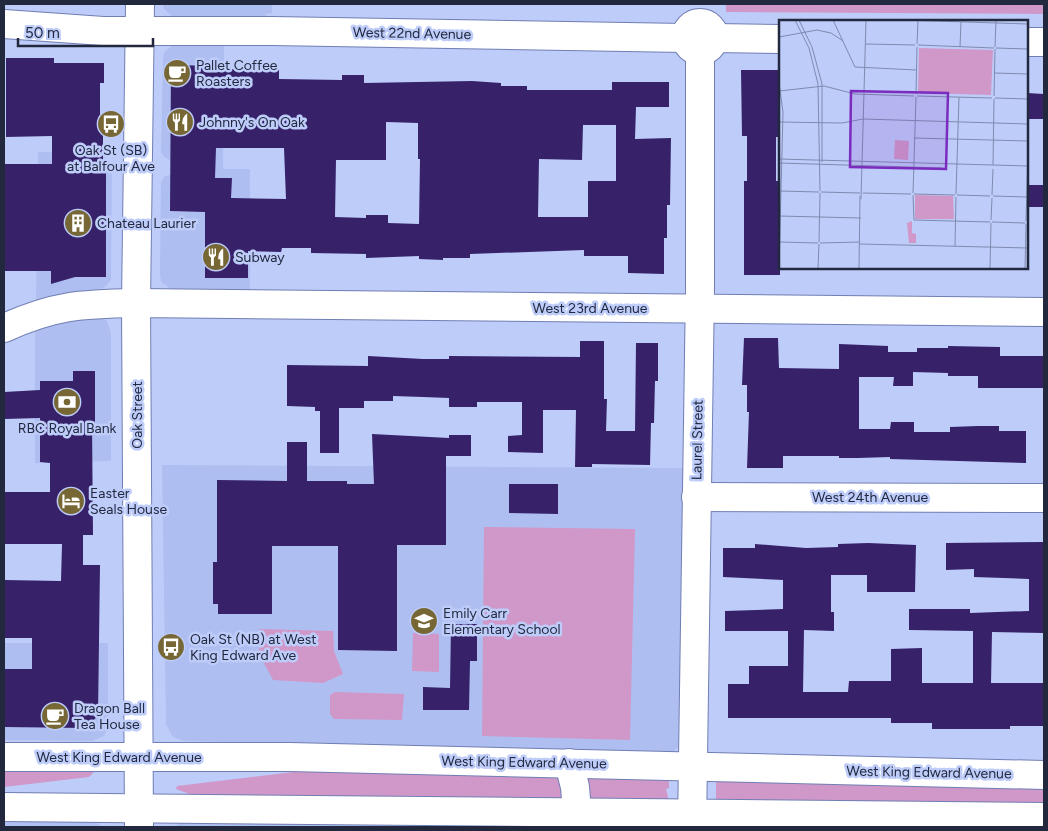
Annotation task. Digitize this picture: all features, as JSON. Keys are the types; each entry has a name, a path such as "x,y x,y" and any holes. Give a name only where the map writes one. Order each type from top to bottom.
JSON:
{"main road":[{"name":"Oak Street","path":"139,818 136,303 140,4"},
{"name":"West 22nd Avenue","path":"4,24 43,28 139,31 700,31 779,39"},
{"name":"Laurel Street","path":"693,820 700,31"},
{"path":"1028,42 1044,42"},
{"name":"West 23rd Avenue","path":"4,328 33,315 65,307 136,303 1044,312"},
{"name":"West 24th Avenue","path":"696,497 1044,498"},
{"name":"West King Edward Avenue","path":"4,757 290,757 1044,775"},
{"path":"569,763 575,787 577,812"},
{"path":"4,807 139,818 577,812 693,820 1044,817"}],"shaded area":[{"path":"163,4 272,4 272,13 266,14 264,20 175,19 164,9"},
{"path":"726,4 1044,4 1044,14 726,12"},
{"path":"224,42 223,169 250,169 250,291 171,289 161,282 160,274 161,182 165,176 171,175 172,161 164,157 161,152 164,52 173,45"},
{"name":"Chateau Laurier","path":"38,152 104,153 104,157 112,164 111,280 104,288 36,302"},
{"path":"98,316 107,321 111,333 111,461 35,463 35,326"},
{"name":"Emily Carr Elementary School","path":"162,465 685,468 681,744 674,752 665,754 185,741 172,736 166,724"},
{"path":"484,527 635,529 630,740 482,736"},
{"path":"259,629 333,631 334,651 343,674 323,683 273,680 259,654"},
{"path":"413,633 439,634 439,672 412,671"},
{"path":"4,643 108,643 108,725 104,736 92,741 4,740"},
{"path":"335,692 404,694 402,720 334,719 330,714 330,695"},
{"path":"4,767 94,770 94,772 89,777 4,787"},
{"path":"319,769 559,776 564,797 557,800 192,795 176,789 177,786"},
{"path":"581,774 647,775 669,781 669,788 666,789 669,801 589,800"},
{"path":"741,777 1044,785 1044,807 716,802 716,782"},
{"path":"4,821 93,821 103,827 4,827"},
{"path":"185,822 665,827 171,827"}],"building":[{"path":"6,58 54,58 54,63 104,63 104,83 100,83 100,121 103,121 103,162 106,162 106,277 75,277 51,284 51,271 4,271 4,164 52,164 52,136 6,137"},
{"path":"171,65 217,66 217,69 279,69 279,79 342,80 342,75 364,75 364,83 472,81 501,83 501,86 527,86 527,90 612,90 612,82 669,82 669,107 636,107 635,139 671,138 670,205 667,205 667,238 664,238 664,274 628,273 628,256 584,256 584,250 470,254 470,258 443,258 443,260 419,259 419,256 366,258 366,254 311,253 311,248 282,248 281,252 248,251 248,278 205,278 205,212 170,211","holes":["386,122 418,123 418,159 420,159 419,224 388,223 388,215 366,215 366,218 335,217 336,160 386,160","583,125 616,125 616,181 588,181 588,217 538,217 539,159 582,160","216,148 284,148 286,199 231,198 232,178 215,178"]},
{"path":"741,70 779,70 779,137 776,137 776,181 779,181 780,275 744,275 744,181 747,181 747,136 742,136"},
{"path":"1028,93 1044,94 1044,119 1028,119"},
{"path":"1028,185 1044,185 1044,207 1028,207"},
{"path":"744,338 778,338 779,368 839,369 839,344 888,346 888,352 917,352 917,348 948,348 948,346 1000,347 1000,356 1044,356 1044,388 978,388 978,376 948,376 948,373 913,372 913,386 893,386 894,377 859,377 859,429 890,429 891,422 914,422 914,432 950,432 950,427 978,426 999,426 999,431 1026,431 1026,463 890,459 890,457 783,456 783,468 747,468 749,412 747,412 747,385 742,385"},
{"path":"580,341 604,341 604,399 607,399 606,431 635,431 636,343 658,343 658,381 655,381 654,423 651,423 650,465 592,464 592,467 575,467 576,410 543,410 543,453 508,452 508,436 522,435 522,402 477,402 477,407 449,407 449,398 393,396 393,401 364,401 364,408 339,408 339,453 320,453 320,411 315,411 315,407 287,406 287,365 368,366 368,356 423,359 449,359 449,356 580,357"},
{"path":"73,371 95,371 95,423 92,423 93,535 83,535 83,565 100,565 98,716 85,728 4,727 4,669 32,669 32,638 4,638 4,580 61,581 62,544 4,544 4,492 50,492 50,463 40,462 40,418 4,419 4,392 40,390 40,381 73,381"},
{"path":"372,434 449,438 449,435 471,435 471,456 446,456 446,545 397,545 397,651 338,650 338,546 272,546 272,614 218,614 218,604 213,604 213,562 217,562 217,480 287,481 287,442 307,442 307,481 347,481 347,484 374,484"},
{"path":"509,484 558,484 558,514 509,513"},
{"path":"1044,542 1044,633 992,632 991,683 1044,683 1044,726 1010,726 1010,729 932,729 932,723 891,723 891,718 728,718 728,684 749,684 749,666 788,666 788,631 725,631 725,611 783,609 783,580 723,577 723,548 755,548 755,544 806,548 838,547 838,544 868,543 916,545 915,592 867,592 867,575 831,575 831,612 834,612 834,631 804,630 803,692 848,692 849,681 891,681 891,649 922,648 922,683 973,683 973,631 909,630 909,609 970,609 970,613 1029,611 1029,579 974,577 974,569 946,570 946,543"},
{"path":"451,624 477,624 477,661 470,661 469,710 423,710 423,687 450,688"}],"place":[{"name":"Pallet Coffee Roasters","path":"177,73"},
{"name":"Johnny's On Oak","path":"180,122"},
{"name":"Oak St (SB) at Balfour Ave","path":"111,124"},
{"name":"Chateau Laurier","path":"78,223"},
{"name":"Subway","path":"216,257"},
{"name":"RBC Royal Bank","path":"67,402"},
{"name":"Easter Seals House","path":"71,501"},
{"name":"Emily Carr Elementary School","path":"424,621"},
{"name":"Oak St (NB) at West King Edward Ave","path":"171,647"},
{"name":"Dragon Ball Tea House","path":"55,716"}]}
